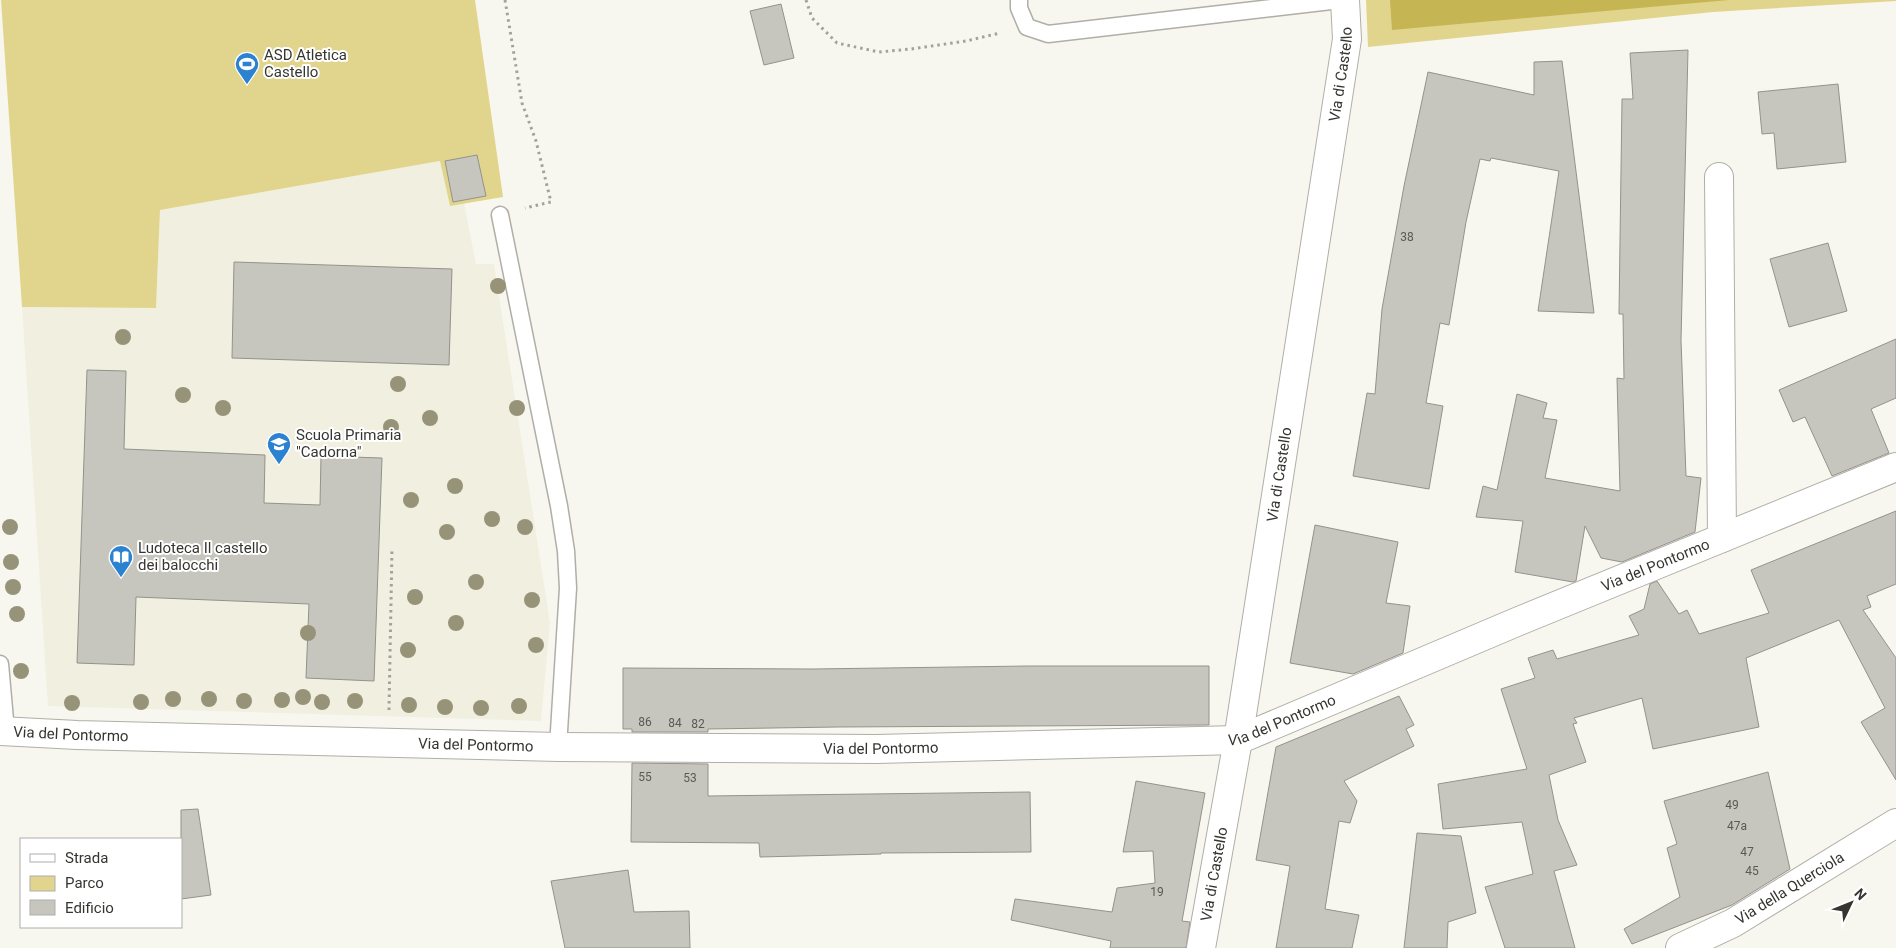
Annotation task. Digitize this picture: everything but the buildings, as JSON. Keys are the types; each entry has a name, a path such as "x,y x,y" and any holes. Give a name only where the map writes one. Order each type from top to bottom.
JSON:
{"street":[{"name":"Via di Castello","path":"1201,948 1238,740 1347,39 1345,0"},
{"name":"Via del Pontormo","path":"1719,177 1722,538"},
{"name":"Via del Pontormo","path":"3,731 558,747 876,749 1238,740 1896,467"},
{"name":"Via della Querciola","path":"1680,948 1734,923 1896,823"}],"lane":[{"path":"1019,0 1027,27 1048,34 1340,0"},
{"path":"500,215 559,506 566,551 568,588 558,747"},
{"path":"0,664 3,731"}],"path":[{"path":"500,215 550,202 536,141 522,102 505,0"},
{"path":"806,0 812,18 837,43 879,52 966,40 1027,27"},
{"path":"388,742 392,548"}],"shaded area":[{"path":"1390,0 1729,0 1392,30"},
{"name":"Scuola Primaria \"Cadorna\"","path":"440,161 450,206 464,203 476,264 494,264 550,623 541,721 48,706 22,307 156,308 160,210"}],"green space":[{"name":"ASD Atletica Castello","path":"1,0 475,0 503,197 450,206 440,161 160,210 156,308 22,307"},
{"path":"1366,0 1896,1 1713,12 1368,47"}],"place":[{"name":"ASD Atletica Castello","path":"247,85"},
{"name":"Scuola Primaria \"Cadorna\"","path":"279,465"},
{"name":"Ludoteca Il castello dei balocchi","path":"121,578"}]}
